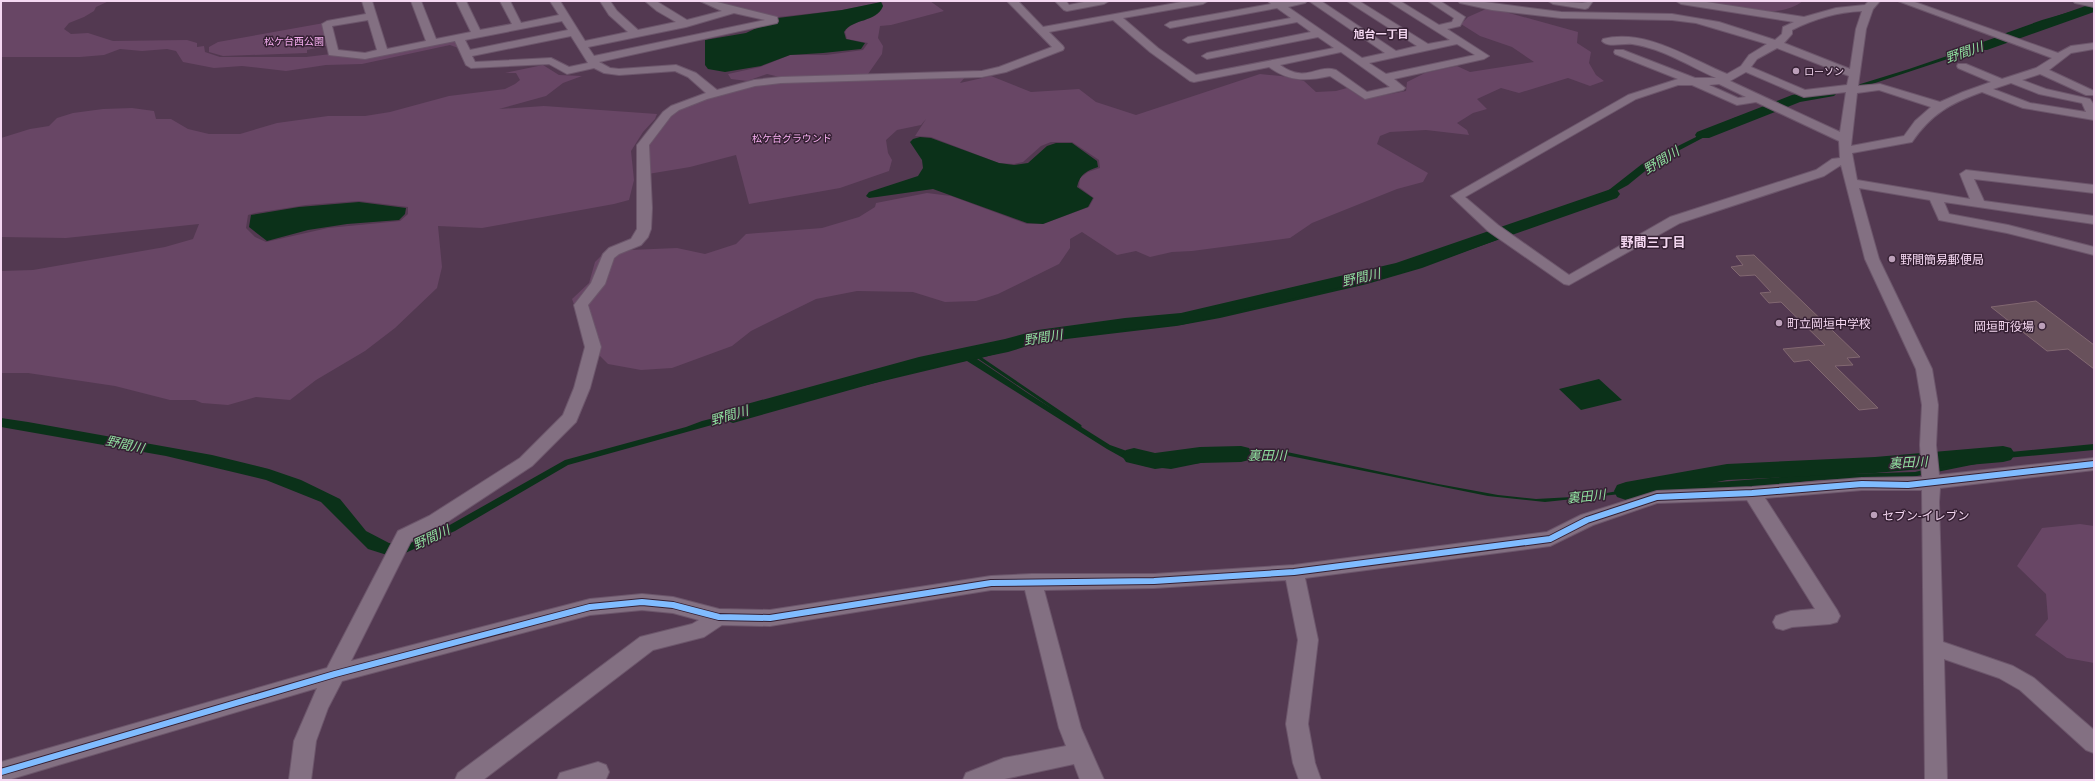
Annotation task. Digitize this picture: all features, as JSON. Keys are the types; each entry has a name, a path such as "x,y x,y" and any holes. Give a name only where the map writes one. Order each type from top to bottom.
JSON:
{"street":[{"path":"367,1 383,53"},
{"path":"416,1 432,43"},
{"path":"461,1 476,34"},
{"path":"506,1 518,26"},
{"path":"558,1 565,17 593,62 604,70 618,72 675,60"},
{"path":"605,1 613,13 636,34"},
{"path":"650,1 686,24"},
{"path":"459,38 471,65 476,66 530,61 551,61 568,71 593,62 773,21 773,19 767,17 734,10 705,1"},
{"path":"300,780 304,768 305,741 318,707 404,536 435,521 526,462 570,418 582,388 590,363 593,347 582,317 581,305 598,284 608,257 614,251 636,242 641,238 644,229 646,192 642,149 644,141 670,111 686,103 765,81 992,73 1059,48 1012,1"},
{"path":"1060,1 1067,8 1104,1"},
{"path":"1140,1 1227,72"},
{"path":"1041,30 1203,1"},
{"path":"1170,25 1276,3 1302,1"},
{"path":"1314,1 1394,54"},
{"path":"1352,1 1426,47"},
{"path":"1384,78 1484,56 1393,1"},
{"path":"1433,1 1460,17 1456,24 1437,28"},
{"path":"1463,1 1492,7 1561,15 1672,17 1705,21 1777,44 1853,82 1880,87 1939,106"},
{"path":"1553,1 1585,6 1588,1"},
{"path":"1681,1 1803,20"},
{"path":"1903,1 2060,58"},
{"path":"2078,1 2093,4"},
{"path":"1271,63 1285,74 1299,79 1332,72 1365,96 1399,88 1276,3"},
{"path":"1846,150 1836,162 1820,173 1675,220 1570,280 1493,228 1457,196 1632,97 1669,84 1692,81 1724,80 1745,68 1753,57 1777,44 1787,34 1787,29 1803,20 1838,10 1871,4"},
{"path":"1871,4 1863,17 1853,82 1846,150 1851,183 1872,259 1924,369 1930,405 1928,445 1931,483 1930,502 1936,780"},
{"path":"1705,21 1714,6"},
{"path":"583,45 721,16 734,10"},
{"path":"371,16 327,24 333,53 365,56 565,17"},
{"path":"1116,16 1154,50 1194,79 1342,49"},
{"path":"1188,40 1300,19"},
{"path":"466,54 574,32"},
{"path":"1207,56 1320,34"},
{"path":"675,60 682,46 682,41"},
{"path":"1360,61 1458,41"},
{"path":"1607,41 1631,41 1667,49 1757,98 1846,150 1876,146 1908,139 1914,128 1939,106 1960,97 2041,70 2054,63 2065,52 2094,46"},
{"path":"1619,52 1692,81 1738,102 1757,98"},
{"path":"675,60 684,71 715,94"},
{"path":"1962,66 2043,92 2086,101 2094,116"},
{"path":"1745,68 1804,94 1841,88 1853,82"},
{"path":"2041,70 2090,93"},
{"path":"1984,89 2028,106 2094,116"},
{"path":"1979,204 1966,174 2094,189"},
{"path":"1851,183 1936,198 2094,220"},
{"path":"1936,198 1944,217 2008,229 2094,251"},
{"path":"1,772 335,674 590,607 619,603 642,602 673,605 719,617 770,618 991,583 1032,581 1154,581 1294,572 1550,538 1587,520 1635,503 1657,498 1752,493 1862,484 1931,483 2094,464"},
{"path":"1752,493 1830,616 1790,619 1783,622"},
{"path":"1294,572 1304,614 1308,640 1297,724 1304,764 1310,780"},
{"path":"1032,581 1070,728 1089,776 1093,780"},
{"path":"466,780 647,643 696,630 719,617"},
{"path":"1933,647 2006,672 2022,681 2094,743"},
{"path":"974,780 1004,768 1080,753"},
{"path":"568,780 598,772"}],"green space":[{"path":"1,1 109,1 96,7 94,11 84,17 69,23 64,29 71,34 88,33 113,41 187,40 197,43 197,47 204,46 205,52 220,57 306,57 331,54 348,56 456,40 461,49 450,45 362,64 326,65 286,71 242,66 214,68 183,62 176,51 167,49 142,51 120,49 104,55 80,57 1,57"},
{"path":"709,1 930,1 944,11 891,25 880,26 878,38 883,46 882,54 868,74 858,76 784,78 767,74 747,81 731,79 728,74 760,67 790,55 826,55 863,50 868,43 847,39 845,32 853,24 876,15 883,6 882,2 842,10 770,17"},
{"path":"1701,1 1803,1 1780,11 1767,12 1740,9"},
{"name":"松ケ台グラウンド","path":"1486,9 1502,11 1578,32 1577,43 1591,52 1589,63 1596,75 1604,81 1590,86 1568,78 1519,93 1501,88 1477,99 1487,109 1473,113 1457,123 1467,130 1469,135 1426,130 1390,132 1380,136 1377,144 1428,173 1423,182 1397,189 1312,223 1290,238 1192,251 1172,252 1150,257 1136,251 1117,255 1082,232 1070,239 1070,248 1059,264 998,294 976,301 945,302 913,292 857,291 816,299 751,331 732,346 672,368 641,370 608,364 589,345 572,299 589,283 595,262 606,251 677,248 705,254 736,244 746,234 822,228 859,217 875,207 876,203 927,193 951,196 1027,224 1043,224 1089,207 1094,198 1079,187 1080,178 1088,172 1100,168 1099,160 1072,142 1051,142 1041,146 1023,162 1014,164 999,163 931,137 915,136 926,119 921,125 897,130 886,140 888,153 892,160 889,171 840,188 749,204 736,155 690,167 648,174 644,150 666,118 686,105 758,83 966,76 960,83 991,76 1031,92 1079,89 1096,102 1136,115 1260,74 1281,76 1304,81 1316,92 1336,91 1347,88 1364,99 1406,91 1407,82 1425,73 1457,66 1470,72 1534,62 1512,47 1480,36 1461,24 1468,17"},
{"name":"松ケ台西公園","path":"324,23 330,45 307,50 307,53 223,56 209,52 209,47 218,42"},
{"path":"543,65 559,75 582,76 563,83 546,96 499,109 544,106 657,114 655,119 643,132 631,151 634,180 629,200 482,228 438,226 442,267 437,288 395,328 365,351 316,380 290,400 256,397 228,405 202,403 195,400 170,400 115,386 28,373 1,373 1,271 33,270 165,247 193,239 199,224 66,238 1,237 1,138 30,129 49,126 57,118 73,113 103,109 132,108 154,111 156,119 171,119 188,129 209,134 240,134 277,123 328,116 365,116 390,112 449,96 505,89 520,80 516,73 505,73","holes":["359,201 408,207 408,214 400,221 328,228 266,242 255,237 246,228 248,215 306,205"]},
{"path":"2080,524 2094,526 2094,663 2067,658 2035,635 2048,619 2046,594 2017,566 2042,528"}],"water":[{"path":"881,2 883,6 880,11 870,18 853,24 844,32 846,39 865,43 861,49 790,55 761,66 725,72 708,69 705,65 705,40 746,33 778,18 842,10"},
{"name":"野間川","path":"2094,5 2094,8 2057,18 1984,47 1866,86 1807,98 1735,121 1655,163 1628,185 1593,204 1422,268 1367,284 1220,318 1176,326 1041,342 977,359 1110,445 1138,455 1170,461 1230,452 1287,452 1438,484 1498,495 1536,499 1591,496 1644,486 1807,475 1915,472 1989,454 2094,444 2094,450 2006,458 1912,477 1819,480 1739,489 1630,493 1545,502 1488,496 1285,455 1240,455 1171,469 1144,466 1125,459 1107,449 967,361 787,404 568,465 455,531 403,554 387,555 368,549 321,502 266,480 166,456 1,427 1,418 28,422 212,455 269,469 301,480 340,499 366,531 389,543 410,543 432,535 565,460 686,427 702,421 1040,337 1184,321 1372,278 1444,255 1492,235 1573,208 1605,193 1642,164 1734,118 1790,100 1841,90 1909,69 1988,42 2006,33 2042,20"},
{"path":"920,137 931,138 999,163 1014,165 1028,163 1047,146 1056,143 1072,143 1097,161 1098,167 1084,174 1077,187 1093,198 1088,207 1043,224 1027,223 933,189 869,198 866,196 869,192 918,176 923,168 922,160 910,142 913,139"},
{"path":"359,202 406,208 405,214 399,220 347,224 308,230 267,241 249,227 251,215 299,207"},
{"path":"1599,379 1622,400 1581,410 1559,389"}],"building":[{"path":"1754,255 1860,357 1847,358 1853,365 1835,366 1878,408 1859,410 1809,360 1794,362 1783,349 1825,345 1781,302 1769,303 1760,293 1771,292 1755,275 1740,276 1731,267 1743,265 1736,256"},
{"name":"岡垣町役場","path":"2036,301 2094,345 2094,369 2068,349 2047,351 1991,307"}],"waterway":[{"name":"野間川","path":"1982,47 2094,7"},
{"name":"野間川","path":"1703,135 1797,98 1829,93"},
{"name":"野間川","path":"733,415 919,364 1008,345 1038,336 1125,324 1181,319 1402,267 1611,194"},
{"path":"971,352 1080,426"},
{"name":"裏田川","path":"1134,456 1155,461 1200,455 1241,454"},
{"name":"裏田川","path":"1626,491 1727,472 1875,465 2003,454"}],"cycle path":[{"path":"1,772 335,674 590,607 642,602 673,605 719,617 770,618 991,583 1154,581 1294,572 1550,539 1587,520 1657,497 1752,493 1862,484 1908,485 2094,464"}],"place":[{"name":"ローソン","path":"1796,71"},
{"name":"野間簡易郵便局","path":"1892,259"},
{"name":"町立岡垣中学校","path":"1779,323"},
{"name":"岡垣町役場","path":"2042,326"},
{"name":"セブン-イレブン","path":"1874,515"}],"district":[{"name":"旭台一丁目","path":"1381,34"},
{"name":"野間三丁目","path":"1653,242"}]}
